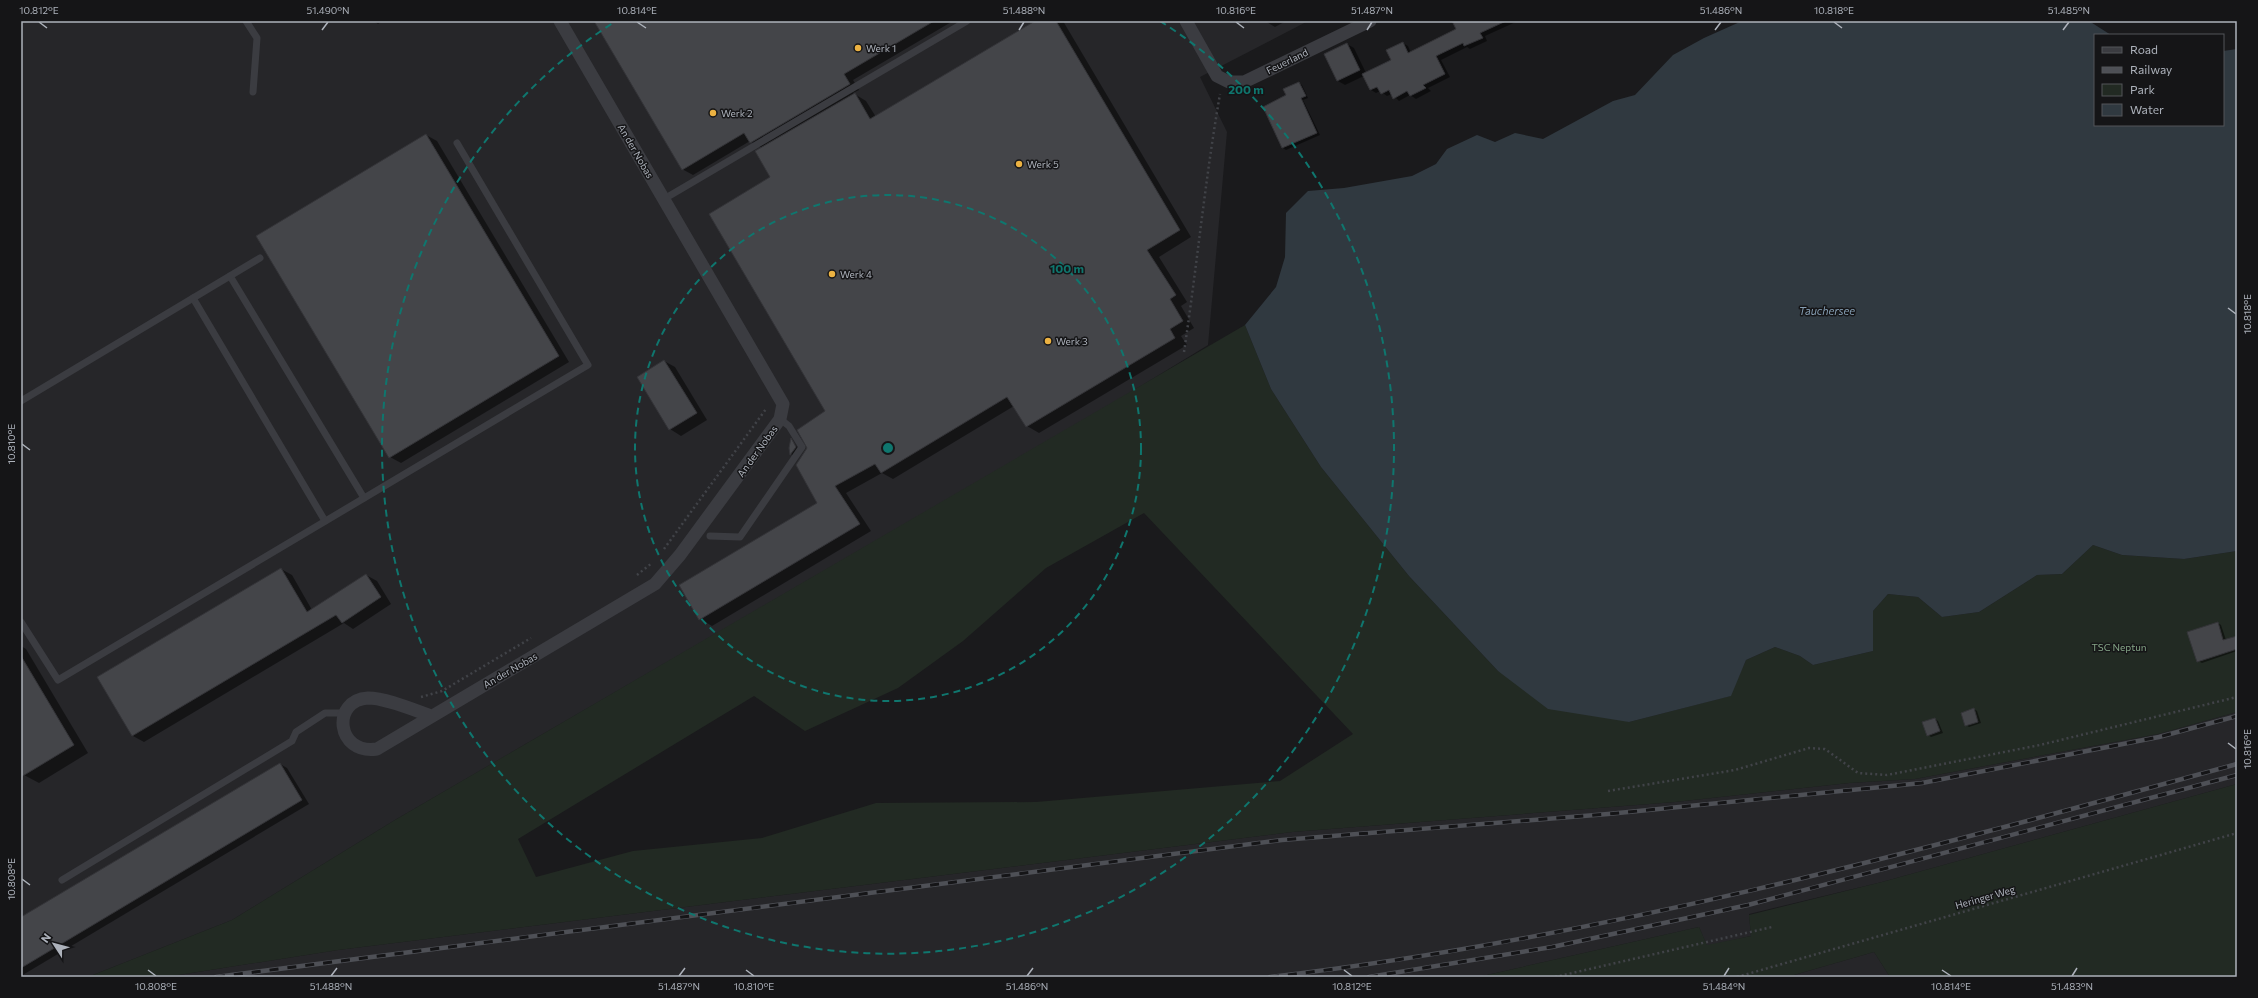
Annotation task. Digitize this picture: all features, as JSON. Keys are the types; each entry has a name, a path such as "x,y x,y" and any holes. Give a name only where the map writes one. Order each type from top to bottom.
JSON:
{"street":[{"name":"An der Nobas","path":"345,713 342,723 346,736 352,744 360,749 377,749 656,584 680,555 780,419 783,404 777,391 560,21"},
{"path":"1186,21 1217,76 1229,82"},
{"name":"Feuerland","path":"1229,82 1244,82 1370,21"},
{"path":"345,713 353,702 369,698 431,716"}],"lane":[{"path":"246,21 257,38 253,92"},
{"path":"664,199 967,21"},
{"path":"21,622 58,680 588,365 457,143"},
{"path":"21,401 260,258"},
{"path":"230,276 364,498"},
{"path":"193,298 325,521"},
{"path":"710,536 740,536 802,448 789,426 780,419"},
{"path":"62,880 292,741 296,732 325,713 345,713"}],"path":[{"path":"1184,352 1196,275 1209,160 1220,94 1229,82"},
{"path":"660,553 768,407"},
{"path":"632,578 656,560"},
{"path":"419,697 442,691 537,635"},
{"path":"1608,791 1735,770 1809,748 1825,750 1858,773 1887,775 2040,745 2237,697"},
{"name":"Heringer Weg","path":"1737,977 2237,833"},
{"path":"1555,977 1772,927"}],"shaded area":[{"path":"21,21 1308,21 1200,77 1227,132 1208,345 1113,403 395,820 232,920 88,977 21,977"},
{"path":"2237,712 2237,784 1882,882 1749,914 1751,936 1707,946 1699,927 1478,977 166,977 338,950 1292,832 1675,802 1849,783 1915,779 2158,734"},
{"path":"1874,952 1890,977 1787,977"}],"green space":[{"name":"TSC Neptun","path":"1245,325 1271,389 1321,467 1409,576 1498,671 1629,722 1730,696 1746,660 1775,647 1800,656 1813,665 1873,651 1873,611 1888,594 1918,597 1942,617 1979,612 2037,575 2062,574 2093,545 2122,555 2184,559 2237,551 2237,712 2158,734 1915,779 1849,783 1675,802 1292,832 338,950 166,977 88,977 232,920 395,820","holes":["1144,513 1353,734 1280,781 1036,802 876,803 762,838 633,851 536,877 518,839 754,696 805,731 898,688 963,641 1046,568"]},
{"path":"2237,784 2237,977 1890,977 1874,952 1787,977 1478,977 1699,927 1707,945 1751,936 1749,915 1882,882"}],"water":[{"name":"Tauchersee","path":"1742,21 2089,21 2109,34 2094,34 2094,126 2224,126 2224,51 2237,49 2237,551 2184,559 2122,555 2093,545 2062,574 2037,575 1979,612 1942,617 1918,597 1888,594 1873,611 1873,651 1813,665 1800,656 1775,647 1746,660 1731,696 1629,722 1548,709 1498,671 1409,576 1321,467 1271,389 1245,325 1276,287 1285,257 1286,213 1308,191 1344,188 1412,176 1436,164 1447,149 1477,135 1495,142 1515,133 1543,139 1613,101 1635,95 1673,55 1704,38"}],"building":[{"name":"Werk 2","path":"594,21 934,21 844,74 850,84 750,143 744,133 682,170"},
{"path":"1035,21 1056,21 1180,230 1147,250 1176,295 1170,299 1183,321 1170,329 1175,338 1026,427 1007,397 881,473 875,464 835,486 860,524 699,620 679,585 817,503 796,465 807,448 797,430 825,411 709,214 770,177 755,151 855,93 870,119"},
{"path":"1452,21 1506,21 1480,33 1483,38 1464,46 1463,43 1436,56 1445,74 1423,85 1426,88 1410,96 1407,91 1393,99 1389,90 1381,94 1377,87 1370,90 1362,74 1391,60 1386,50 1403,42 1408,53 1456,29"},
{"path":"1347,43 1360,70 1337,81 1324,54"},
{"path":"1299,82 1306,96 1301,98 1317,133 1282,148 1263,107 1286,95 1283,89"},
{"path":"426,134 559,356 389,458 256,236"},
{"path":"664,360 697,413 669,430 637,377"},
{"path":"791,438 796,447 790,455 789,448"},
{"path":"281,568 307,612 366,574 381,597 342,623 336,615 132,736 97,677"},
{"path":"2218,622 2223,640 2237,636 2237,649 2197,662 2187,632"},
{"path":"21,656 74,745 21,777"},
{"path":"1974,708 1978,722 1965,726 1961,713"},
{"path":"1935,718 1940,731 1927,736 1922,722"},
{"path":"280,763 302,800 21,968 21,917"}],"railway":[{"path":"216,977 1282,840 1608,814 1922,783 2159,737 2237,716"},
{"path":"1270,977 1393,961 1515,940 1637,916 1878,860 2237,764"},
{"path":"1369,977 1552,947 1748,905 2237,775"}],"place":[{"name":"Werk 1","path":"858,48"},
{"name":"Werk 2","path":"713,113"},
{"name":"Werk 5","path":"1019,164"},
{"name":"Werk 4","path":"832,274"},
{"name":"Werk 3","path":"1048,341"}]}
